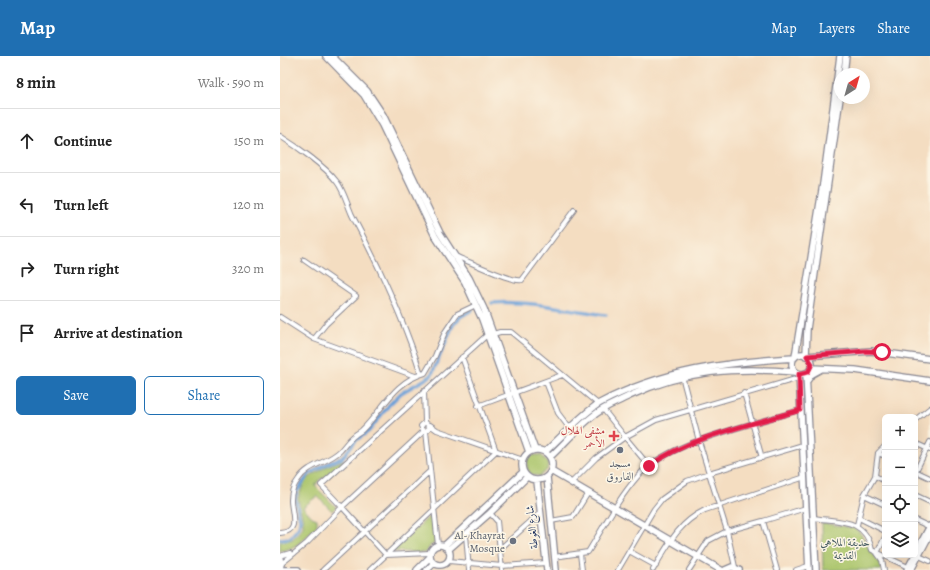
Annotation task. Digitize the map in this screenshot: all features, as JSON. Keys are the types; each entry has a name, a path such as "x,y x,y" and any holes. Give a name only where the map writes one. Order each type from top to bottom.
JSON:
{"main road":[{"path":"326,56 364,95 382,125 435,236 462,276 476,305 512,394"},
{"path":"332,56 367,90 383,115 440,233 480,300 494,334 512,394 532,451"},
{"path":"809,568 798,375 792,365 795,358 840,56"},
{"path":"845,68 846,56"},
{"path":"811,368 811,361 806,356 807,329 839,104"},
{"path":"785,359 797,345"},
{"path":"545,452 598,404 641,385 682,371 711,365 795,358 800,355 806,356 871,351 930,359"},
{"path":"550,457 603,409 642,390 682,376 729,369 765,369 798,375 806,373 811,368 823,368 866,371 930,381"},
{"path":"807,381 815,371 823,368"},
{"path":"806,373 816,570"},
{"path":"532,451 545,452 550,457 552,464 551,471 547,477 537,481 527,477 523,472 523,460 532,451"},
{"path":"551,471 721,570"},
{"path":"446,547 523,472"},
{"path":"446,547 466,535 527,477"},
{"path":"547,477 556,570"},
{"name":"شارع الغوطة","path":"537,481 547,570"},
{"path":"918,545 930,527"},
{"path":"918,552 930,534"},
{"path":"417,570 430,555 433,548 438,545 446,547 451,555 449,561 441,568 434,563 430,555"},
{"path":"909,569 914,558"},
{"path":"281,563 283,568 288,570 298,570"},
{"path":"427,570 434,563"},
{"path":"725,570 730,567 737,569"}],"street":[{"path":"280,136 300,149 337,181 346,203 373,253 403,321 421,374"},
{"path":"455,256 506,278 520,281 574,210"},
{"path":"304,260 356,296 314,339"},
{"path":"280,533 290,530 293,527 295,521 292,511 292,493 300,476 306,470 339,452 354,435 362,430 386,399 415,376 425,373 435,356 445,332 457,314 476,305"},
{"path":"280,317 314,339 415,376"},
{"path":"494,334 500,332 511,332 598,404"},
{"path":"430,555 386,555 321,485 487,335"},
{"path":"462,358 478,406 496,450"},
{"path":"478,406 562,375"},
{"path":"571,483 596,458 625,436 656,420 798,375"},
{"path":"682,376 698,441 727,531 737,569"},
{"path":"546,382 558,413 570,429"},
{"path":"424,391 425,422 422,425 425,430 438,545"},
{"path":"744,393 762,458"},
{"path":"603,409 649,466"},
{"path":"918,418 930,409"},
{"path":"554,557 588,552 615,508 639,475 649,466 674,451 698,441 800,410"},
{"path":"425,422 437,430 523,460"},
{"path":"281,563 298,550 430,425"},
{"path":"425,430 437,430"},
{"path":"918,466 929,449 930,442"},
{"path":"918,444 929,449"},
{"path":"618,570 643,525 662,499 688,481 709,473 803,445"},
{"path":"857,525 864,495 875,476 878,453 882,449"},
{"path":"370,570 496,450"},
{"path":"878,453 882,455"},
{"path":"324,570 430,471"},
{"path":"918,472 930,478"},
{"path":"875,476 882,480"},
{"path":"629,551 654,568 680,528 692,516 719,505 805,477"},
{"path":"551,521 573,517 588,492"},
{"path":"864,495 882,504"},
{"path":"918,496 930,502"},
{"path":"689,570 708,541 727,531 806,508"},
{"path":"501,548 541,512"},
{"path":"490,513 496,521 501,548 502,568"},
{"path":"813,518 857,525 864,530 870,540 872,550 909,569"},
{"path":"859,518 882,530"},
{"path":"763,520 777,570"},
{"path":"918,521 930,527"},
{"path":"466,535 469,570"},
{"path":"877,553 882,542"},
{"path":"281,563 298,550"},
{"path":"877,553 882,560 884,570"},
{"path":"580,554 582,570"},
{"path":"918,556 930,561"},
{"path":"449,561 502,568 546,563"},
{"path":"796,570 809,568"}],"green space":[{"path":"533,455 541,455 548,463 547,470 540,476 532,475 527,469 527,460"},
{"path":"345,460 329,477 320,479 315,486 336,507 332,511 317,496 303,507 312,517 317,519 317,525 296,545 280,551 280,542 293,539 303,527 298,498 307,479 329,465"},
{"path":"432,514 435,543 430,546 426,553 392,551"},
{"name":"حديقة الملاهي القديمة","path":"822,523 854,528 857,530 878,561 881,570 823,570"}],"waterway":[{"path":"492,303 506,302 534,304 606,315"},
{"path":"280,539 290,538 299,527 300,520 295,498 297,491 309,474 330,462 342,458 356,440 369,431 389,405 401,393 431,376 453,325 460,317 472,310"}],"place":[{"name":"مشفى الهلال الأحمر","path":"614,436"},
{"name":"مسجد الفاروق","path":"620,450"},
{"name":"Al- Khayrat Mosque","path":"513,541"}],"route":[{"path":"649,466 674,451 698,441 800,410 799,374 808,372 812,364 807,356 866,351 882,352"}]}
